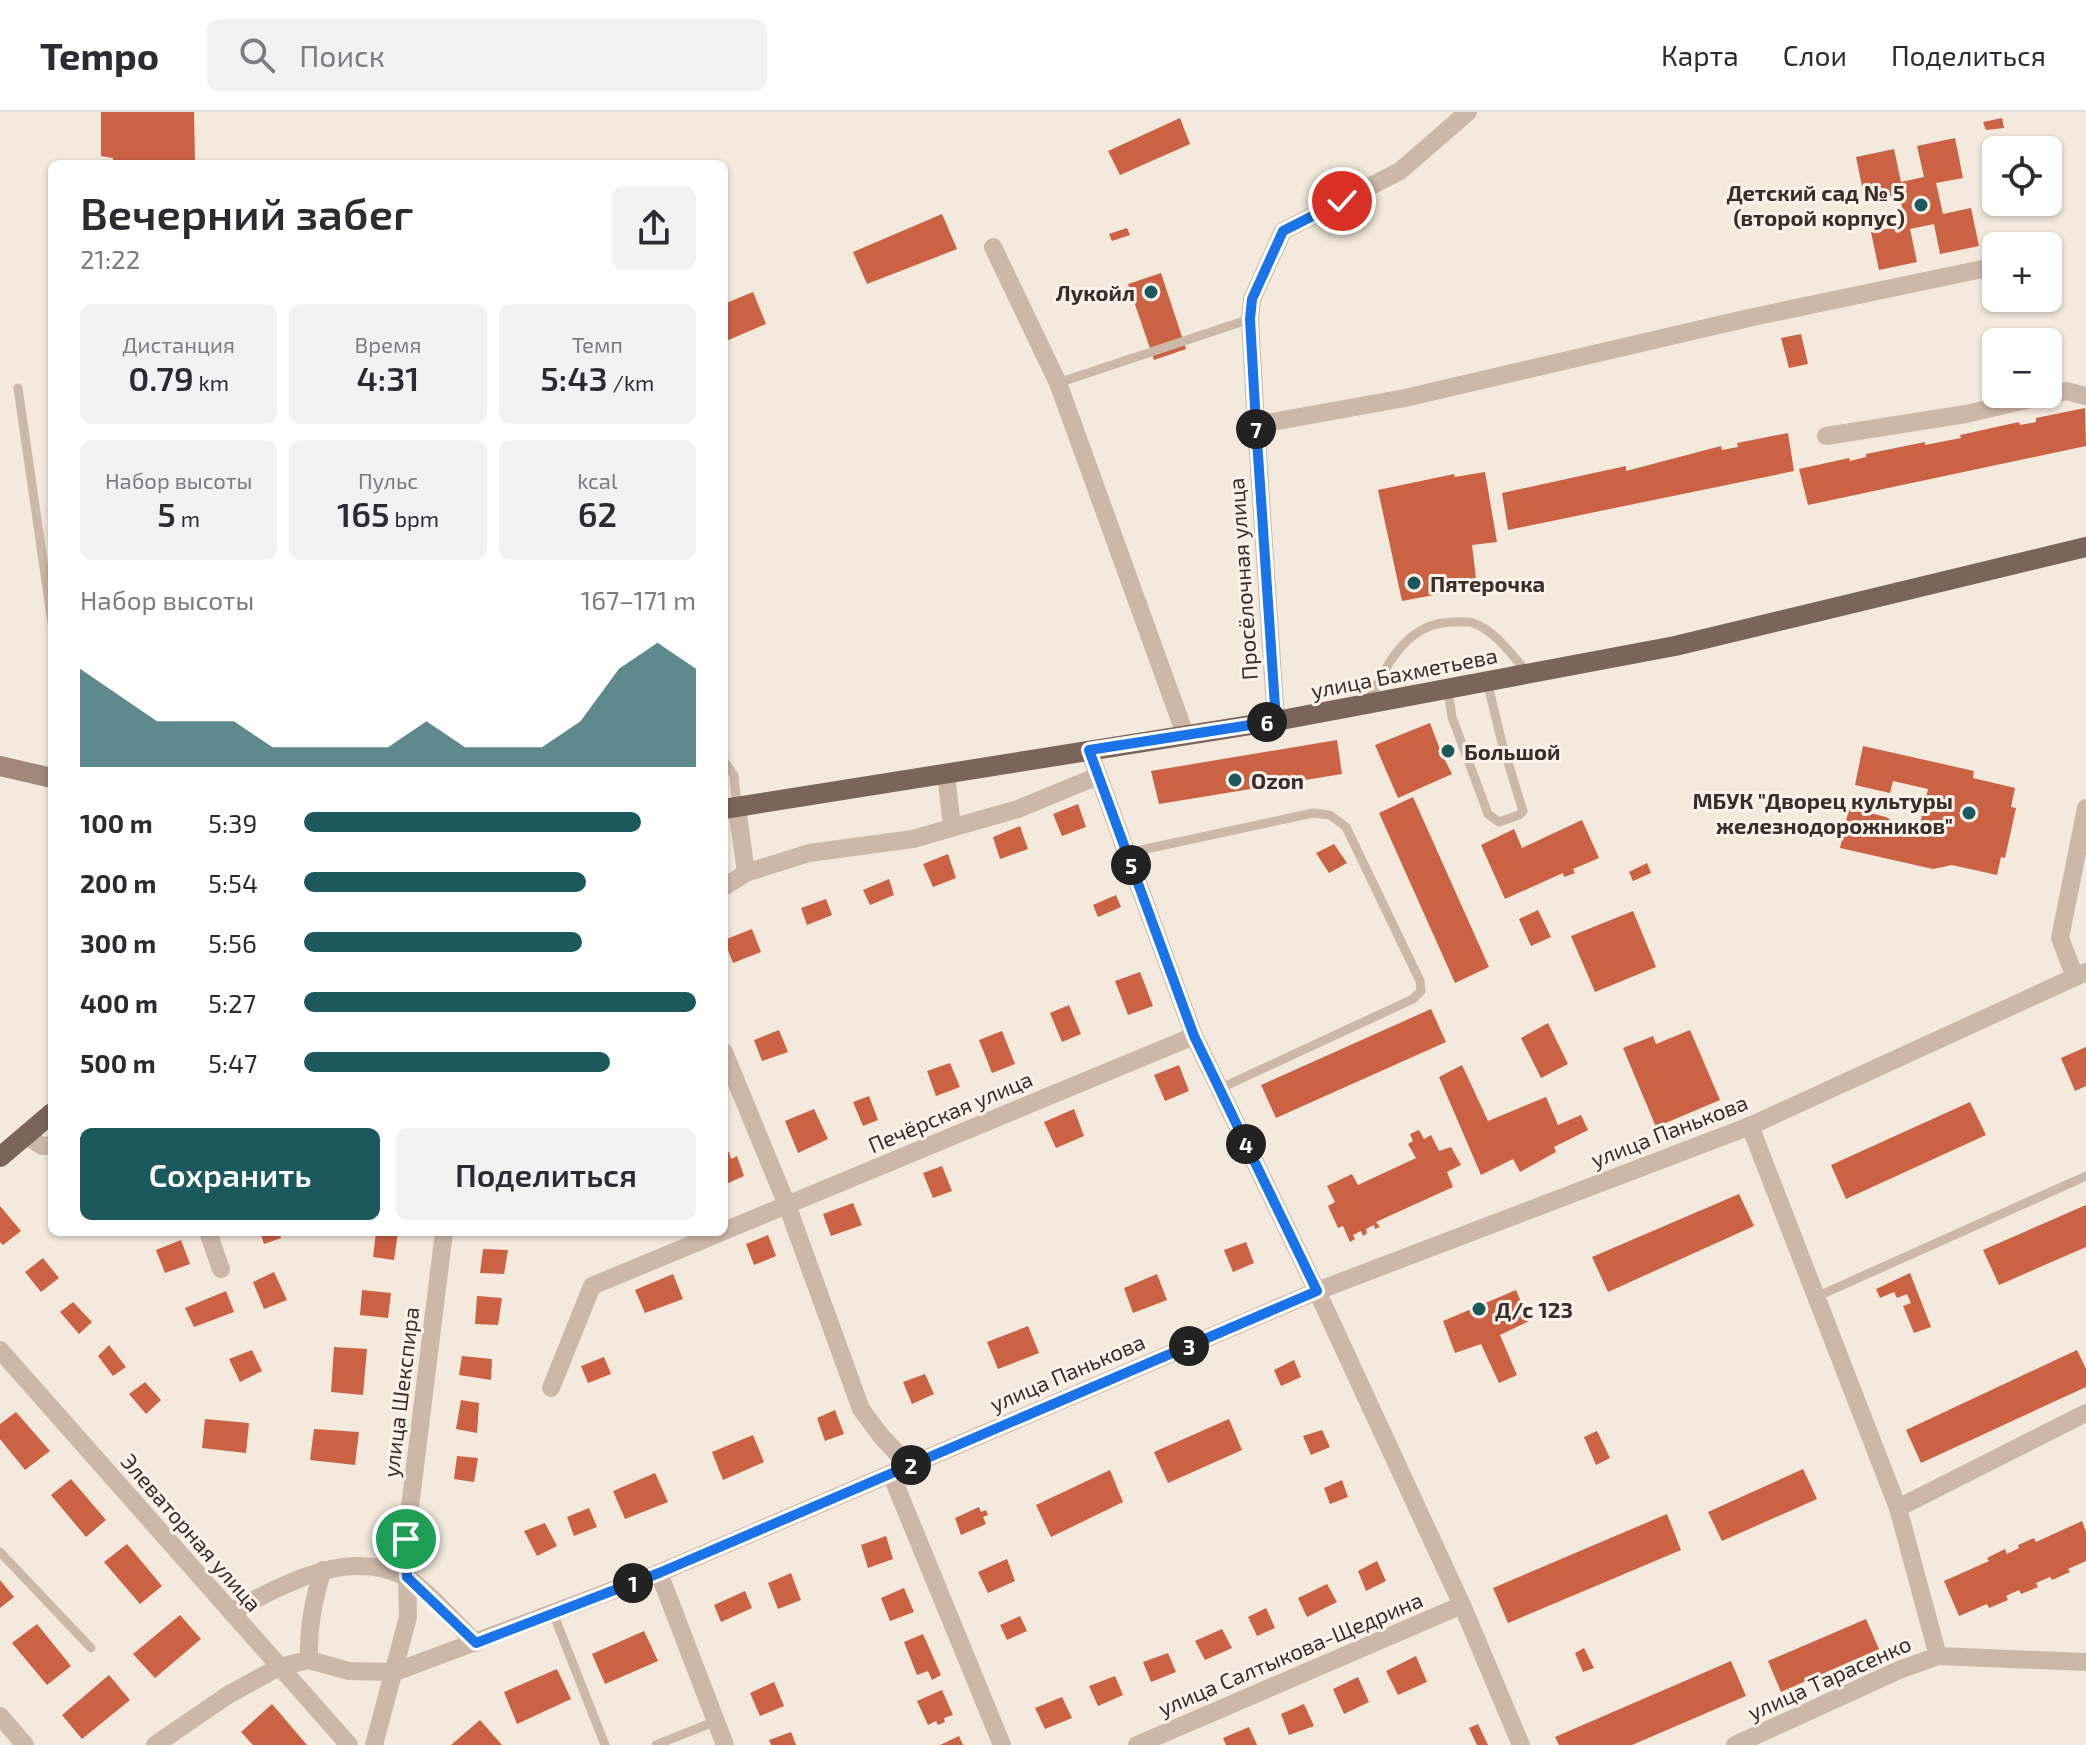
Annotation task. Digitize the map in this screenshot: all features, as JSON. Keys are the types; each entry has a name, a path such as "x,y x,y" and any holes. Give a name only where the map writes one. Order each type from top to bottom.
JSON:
{"main road":[{"name":"улица Бахметьева","path":"730,808 1276,721 1675,646 2086,547"},
{"path":"0,766 48,777"},
{"path":"0,1157 48,1116"}],"street":[{"name":"Просёлочная улица","path":"1276,721 1256,425 1250,319 1252,299 1283,231 1400,171 1468,112"},
{"path":"993,247 1058,383 1185,734"},
{"path":"1256,425 1405,398 1753,317 1982,269"},
{"path":"1826,436 1966,414 2066,391 2086,396"},
{"path":"1089,750 1194,1036 1317,1291 1462,1605 1521,1745"},
{"path":"946,773 952,827"},
{"path":"728,884 746,873 809,853 880,846 1018,809 1098,776"},
{"path":"730,808 746,873"},
{"path":"2080,975 2060,938 2086,808"},
{"name":"улица Панькова","path":"155,1745 228,1695 279,1667 309,1660 349,1671 395,1672 659,1573 1317,1291 1750,1126 2080,975"},
{"name":"Печёрская улица","path":"728,1230 1194,1036"},
{"path":"728,1062 787,1205 861,1409 909,1466"},
{"path":"1750,1126 1898,1508 1938,1656"},
{"path":"25,1135 42,1146 48,1145"},
{"path":"209,1236 221,1269"},
{"name":"улица Шекспира","path":"374,1745 408,1617 406,1539 444,1236"},
{"name":"Печёрская улица","path":"551,1388 592,1286 713,1236"},
{"name":"Элеваторная улица","path":"0,1350 349,1745"},
{"path":"1898,1508 2086,1413"},
{"path":"891,1474 1002,1745"},
{"path":"231,1612 290,1581 323,1570 372,1566 407,1577 476,1643"},
{"path":"309,1660 308,1635 313,1600 323,1570"},
{"path":"659,1573 725,1745"},
{"name":"улица Салтыкова-Щедрина","path":"1137,1745 1462,1605"},
{"name":"улица Тарасенко","path":"1735,1745 1899,1670 1938,1656 2086,1662"},
{"path":"0,1716 25,1745"}],"lane":[{"path":"1058,383 1250,319"},
{"path":"18,388 48,595"},
{"path":"1368,704 1400,647 1419,630 1444,622 1472,622 1503,644 1528,674"},
{"path":"1448,689 1452,717 1488,814 1499,822 1523,811 1487,681"},
{"path":"728,767 734,775 730,808"},
{"path":"1127,853 1313,813 1330,815 1346,827 1420,981 1421,991 1413,999 1219,1089"},
{"path":"1816,1297 2086,1176"},
{"path":"0,1552 91,1648"},
{"path":"553,1613 605,1745"},
{"path":"656,1745 716,1721"}],"building":[{"path":"101,112 194,112 195,160 113,160 101,156"},
{"path":"1180,118 1190,144 1120,175 1108,151"},
{"path":"2002,118 2004,128 1986,130 1983,122"},
{"name":"Детский сад № 5 (второй корпус)","path":"1955,138 1963,178 1936,183 1943,214 1971,208 1979,246 1940,254 1934,224 1910,229 1917,262 1879,270 1871,232 1906,225 1899,194 1865,201 1856,157 1894,149 1901,182 1924,177 1917,146"},
{"path":"942,214 957,249 867,284 853,252"},
{"path":"1127,228 1130,235 1112,241 1109,234"},
{"path":"1161,273 1186,349 1154,360 1128,284"},
{"path":"753,292 766,324 728,340 728,302"},
{"path":"1801,334 1808,364 1789,368 1781,338"},
{"path":"2085,408 2086,446 1808,505 1799,469 1849,458 1850,461 1866,457 1866,454 1925,442 1925,445 1961,438 1960,435 2019,422 2020,425 2036,422 2036,418"},
{"path":"1788,433 1794,471 1508,530 1502,493 1626,466 1626,471 1721,446 1722,450 1738,447 1737,443"},
{"path":"1485,472 1497,542 1472,545 1477,587 1402,601 1378,490 1454,474 1455,477"},
{"path":"1430,723 1439,747 1447,745 1452,754 1444,758 1452,774 1398,798 1375,745"},
{"path":"1337,740 1342,774 1159,804 1151,771"},
{"name":"МБУК \"Дворец культуры железнодорожников\"","path":"1863,746 1974,771 1973,778 2015,788 2011,807 2016,808 2005,858 2001,857 1997,875 1952,865 1933,869 1840,848 1849,808 1886,817 1917,837 1928,789 1893,781 1890,793 1855,785"},
{"path":"1413,797 1489,967 1455,983 1379,813"},
{"path":"1078,804 1086,827 1062,836 1053,814"},
{"path":"1582,820 1599,858 1573,869 1575,873 1564,877 1563,873 1505,899 1481,845 1514,829 1522,848"},
{"path":"1020,826 1028,849 1000,859 993,837"},
{"path":"1334,844 1347,863 1329,873 1316,853"},
{"path":"948,854 956,878 933,887 923,864"},
{"path":"1647,863 1651,873 1633,881 1629,872"},
{"path":"889,879 894,895 870,905 863,890"},
{"path":"1116,895 1121,907 1098,917 1093,905"},
{"path":"826,899 832,915 807,925 801,908"},
{"path":"1538,910 1551,937 1531,946 1519,919"},
{"path":"1633,911 1656,967 1595,992 1571,936"},
{"path":"752,929 761,952 733,963 728,938"},
{"path":"1140,972 1153,1006 1128,1015 1115,981"},
{"path":"1069,1005 1081,1034 1062,1042 1050,1013"},
{"path":"1431,1009 1446,1042 1276,1118 1261,1085"},
{"path":"1548,1023 1568,1064 1541,1078 1521,1038"},
{"path":"779,1030 788,1052 762,1061 754,1040"},
{"path":"1690,1030 1720,1100 1656,1127 1623,1048 1653,1036 1656,1044"},
{"path":"1002,1031 1015,1064 992,1073 979,1040"},
{"path":"2086,1047 2086,1086 2075,1091 2061,1058"},
{"path":"950,1063 960,1087 936,1096 927,1071"},
{"path":"1179,1065 1189,1091 1165,1101 1154,1075"},
{"path":"1462,1065 1488,1121 1546,1097 1558,1125 1581,1115 1588,1130 1554,1147 1556,1152 1520,1172 1513,1159 1481,1175 1439,1077"},
{"path":"869,1096 878,1120 863,1126 853,1102"},
{"path":"1970,1102 1986,1135 1846,1199 1831,1165"},
{"path":"814,1109 828,1139 798,1153 785,1121"},
{"path":"1074,1109 1084,1136 1056,1148 1044,1122"},
{"path":"1419,1130 1424,1139 1431,1135 1439,1151 1451,1147 1461,1165 1447,1172 1453,1187 1376,1222 1380,1227 1375,1229 1374,1225 1366,1229 1367,1233 1363,1236 1361,1231 1353,1235 1355,1239 1350,1242 1343,1226 1338,1228 1328,1206 1335,1202 1327,1186 1352,1174 1358,1185 1416,1158 1408,1144 1413,1141 1410,1134"},
{"path":"728,1152 731,1159 737,1156 744,1176 728,1183"},
{"path":"942,1166 952,1191 933,1198 923,1173"},
{"path":"1739,1194 1754,1226 1608,1292 1592,1257"},
{"path":"853,1203 862,1225 831,1236 823,1214"},
{"path":"2086,1205 2086,1247 1999,1285 1983,1250"},
{"path":"0,1206 21,1231 3,1245 0,1242"},
{"path":"768,1235 776,1256 754,1265 746,1244"},
{"path":"261,1236 280,1236 281,1238 264,1244"},
{"path":"376,1236 397,1236 394,1260 373,1257"},
{"path":"181,1240 190,1264 165,1273 156,1250"},
{"path":"1246,1242 1254,1263 1233,1272 1224,1250"},
{"path":"483,1249 508,1250 504,1274 480,1273"},
{"path":"43,1258 59,1278 41,1292 25,1272"},
{"path":"274,1272 287,1300 264,1309 253,1282"},
{"path":"1910,1273 1931,1327 1914,1333 1903,1306 1911,1303 1907,1294 1897,1298 1894,1292 1880,1298 1876,1289"},
{"path":"673,1274 683,1299 645,1313 635,1290"},
{"path":"1157,1274 1167,1300 1133,1313 1124,1288"},
{"path":"362,1290 391,1293 388,1318 360,1315"},
{"path":"1516,1290 1529,1321 1500,1335 1517,1375 1499,1383 1481,1344 1455,1353 1443,1321"},
{"path":"226,1291 234,1312 194,1327 185,1308"},
{"path":"477,1296 502,1298 498,1325 475,1324"},
{"path":"73,1302 92,1322 79,1334 60,1312"},
{"path":"1028,1326 1039,1353 998,1369 987,1342"},
{"path":"109,1345 126,1367 113,1376 98,1356"},
{"path":"334,1347 367,1349 363,1395 331,1392"},
{"path":"252,1350 262,1371 240,1382 229,1359"},
{"path":"2077,1350 2086,1369 2086,1387 1921,1463 1906,1430"},
{"path":"462,1356 492,1359 491,1380 459,1375"},
{"path":"604,1357 611,1374 588,1383 581,1366"},
{"path":"1294,1360 1301,1377 1281,1386 1274,1370"},
{"path":"925,1374 934,1394 912,1404 903,1382"},
{"path":"145,1382 161,1400 146,1414 129,1394"},
{"path":"461,1400 479,1403 477,1433 456,1429"},
{"path":"835,1410 844,1434 825,1441 817,1418"},
{"path":"16,1412 50,1451 25,1470 0,1439 0,1424"},
{"path":"205,1419 249,1423 246,1453 202,1448"},
{"path":"1229,1419 1242,1450 1168,1483 1154,1452"},
{"path":"314,1429 359,1432 355,1465 310,1460"},
{"path":"1322,1430 1330,1447 1311,1455 1303,1436"},
{"path":"1597,1431 1610,1458 1596,1465 1584,1437"},
{"path":"753,1435 764,1462 723,1480 712,1452"},
{"path":"457,1456 478,1458 474,1482 454,1479"},
{"path":"1803,1469 1817,1499 1722,1541 1708,1512"},
{"path":"1110,1470 1123,1502 1051,1537 1036,1505"},
{"path":"655,1473 668,1502 625,1519 613,1491"},
{"path":"71,1479 106,1520 86,1537 51,1495"},
{"path":"1342,1480 1348,1497 1330,1504 1324,1488"},
{"path":"979,1507 981,1512 986,1510 988,1515 983,1517 986,1524 961,1535 955,1518"},
{"path":"589,1508 597,1527 574,1536 567,1517"},
{"path":"1667,1514 1681,1550 1508,1623 1493,1588"},
{"path":"2082,1521 2086,1532 2086,1561 2052,1580 2050,1577 2036,1583 2038,1587 2006,1596 2008,1600 1989,1608 1987,1604 1959,1616 1944,1581 1989,1561 1987,1558 2005,1549 2007,1554 2019,1548 2018,1545 2034,1538 2036,1542"},
{"path":"545,1523 557,1546 537,1556 524,1531"},
{"path":"886,1536 893,1559 868,1568 861,1545"},
{"path":"127,1544 162,1586 140,1604 104,1562"},
{"path":"1007,1559 1015,1581 988,1593 978,1572"},
{"path":"1377,1561 1386,1581 1366,1591 1358,1571"},
{"path":"791,1573 801,1600 778,1609 768,1583"},
{"path":"0,1580 14,1597 0,1608"},
{"path":"1327,1584 1337,1602 1307,1617 1298,1598"},
{"path":"904,1588 914,1612 890,1621 881,1598"},
{"path":"745,1591 752,1608 721,1622 714,1605"},
{"path":"1266,1608 1275,1628 1257,1636 1248,1617"},
{"path":"180,1615 201,1639 155,1678 133,1654"},
{"path":"1020,1616 1027,1631 1007,1640 1000,1625"},
{"path":"1866,1619 1879,1649 1781,1692 1768,1661"},
{"path":"37,1624 71,1666 47,1685 12,1643"},
{"path":"1222,1629 1232,1648 1205,1660 1195,1641"},
{"path":"644,1631 658,1661 605,1684 592,1654"},
{"path":"923,1634 941,1675 932,1680 928,1671 917,1675 904,1642"},
{"path":"1584,1648 1594,1668 1583,1672 1575,1653"},
{"path":"1168,1653 1176,1672 1151,1682 1143,1662"},
{"path":"1416,1656 1427,1682 1398,1695 1386,1671"},
{"path":"1731,1661 1746,1696 1632,1745 1559,1745 1555,1737"},
{"path":"557,1669 571,1699 517,1724 504,1692"},
{"path":"109,1675 130,1700 82,1739 62,1715"},
{"path":"1115,1676 1123,1695 1098,1706 1089,1686"},
{"path":"1358,1677 1369,1702 1344,1714 1333,1689"},
{"path":"774,1682 784,1706 760,1716 750,1693"},
{"path":"942,1690 953,1715 944,1718 945,1722 938,1725 936,1721 928,1725 917,1701"},
{"path":"1062,1697 1072,1718 1045,1729 1035,1708"},
{"path":"272,1704 307,1745 253,1745 241,1732"},
{"path":"1304,1704 1314,1726 1289,1735 1281,1714"},
{"path":"480,1720 502,1745 451,1745"},
{"path":"1478,1724 1488,1745 1477,1745 1469,1728"},
{"path":"1249,1727 1257,1745 1226,1745 1223,1738"},
{"path":"791,1732 796,1745 771,1745 769,1740"},
{"path":"959,1736 963,1745 940,1745"}],"place":[{"name":"Детский сад № 5 (второй корпус)","path":"1921,205"},
{"name":"Лукойл","path":"1151,292"},
{"name":"Пятерочка","path":"1414,583"},
{"name":"Большой","path":"1448,751"},
{"name":"Ozon","path":"1235,780"},
{"name":"МБУК \"Дворец культуры железнодорожников\"","path":"1969,813"},
{"name":"Д/с 123","path":"1479,1309"}],"route":[{"path":"406,1539 407,1577 476,1643 659,1573 1317,1291 1194,1036 1089,750 1276,721 1256,425 1250,319 1252,299 1283,231 1342,201"}]}
